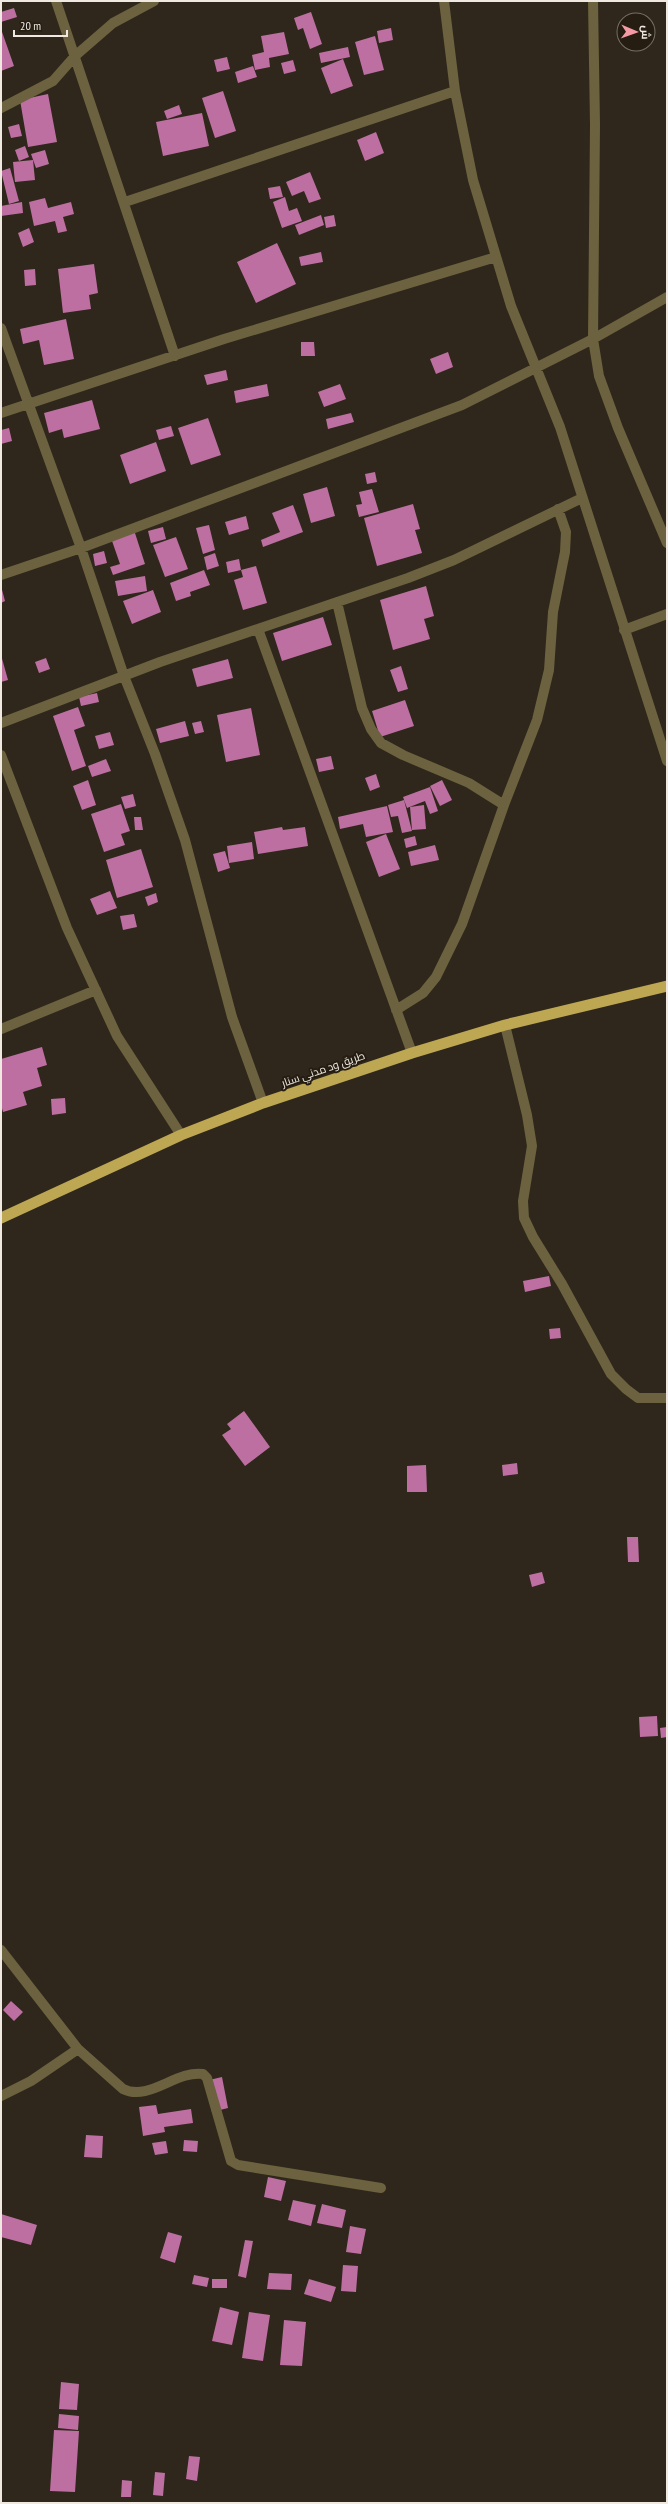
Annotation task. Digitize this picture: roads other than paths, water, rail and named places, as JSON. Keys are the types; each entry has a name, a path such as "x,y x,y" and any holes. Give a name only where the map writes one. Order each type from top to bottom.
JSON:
{"highway":[{"name":"طريق ود مدني سنار","path":"1,1218 181,1135 263,1103 412,1053 505,1025 667,986"}],"street":[{"path":"56,1 175,356"},
{"path":"1,108 53,81 75,56 113,23 154,1"},
{"path":"444,1 455,91 473,180 511,306 560,427 667,761"},
{"path":"593,1 595,125 593,339 600,376 616,420 667,543"},
{"path":"124,202 455,91"},
{"path":"1,414 175,356 496,257"},
{"path":"1,575 81,548 462,405 593,339 667,297"},
{"path":"1,328 81,548 124,676 155,754 185,840 232,1017 263,1103"},
{"path":"1,723 124,676 454,560 582,498"},
{"path":"396,1010 423,993 436,977 462,924 504,805 537,720 549,670 553,612 565,552 566,532 558,509"},
{"path":"337,602 362,708 370,729 381,743 403,755 469,783 504,805"},
{"path":"624,630 667,614"},
{"path":"258,629 412,1053"},
{"path":"1,755 67,928 117,1036 181,1135"},
{"path":"1,1029 96,990"},
{"path":"505,1025 527,1116 532,1146 523,1201 524,1218 532,1237 562,1284 612,1374 626,1389 638,1398 667,1398"},
{"path":"1,1950 78,2049 131,2092 140,2093 171,2080 197,2073 203,2074 207,2078 229,2156 232,2161 238,2165 381,2188"},
{"path":"1,2096 31,2081 78,2049"}]}
